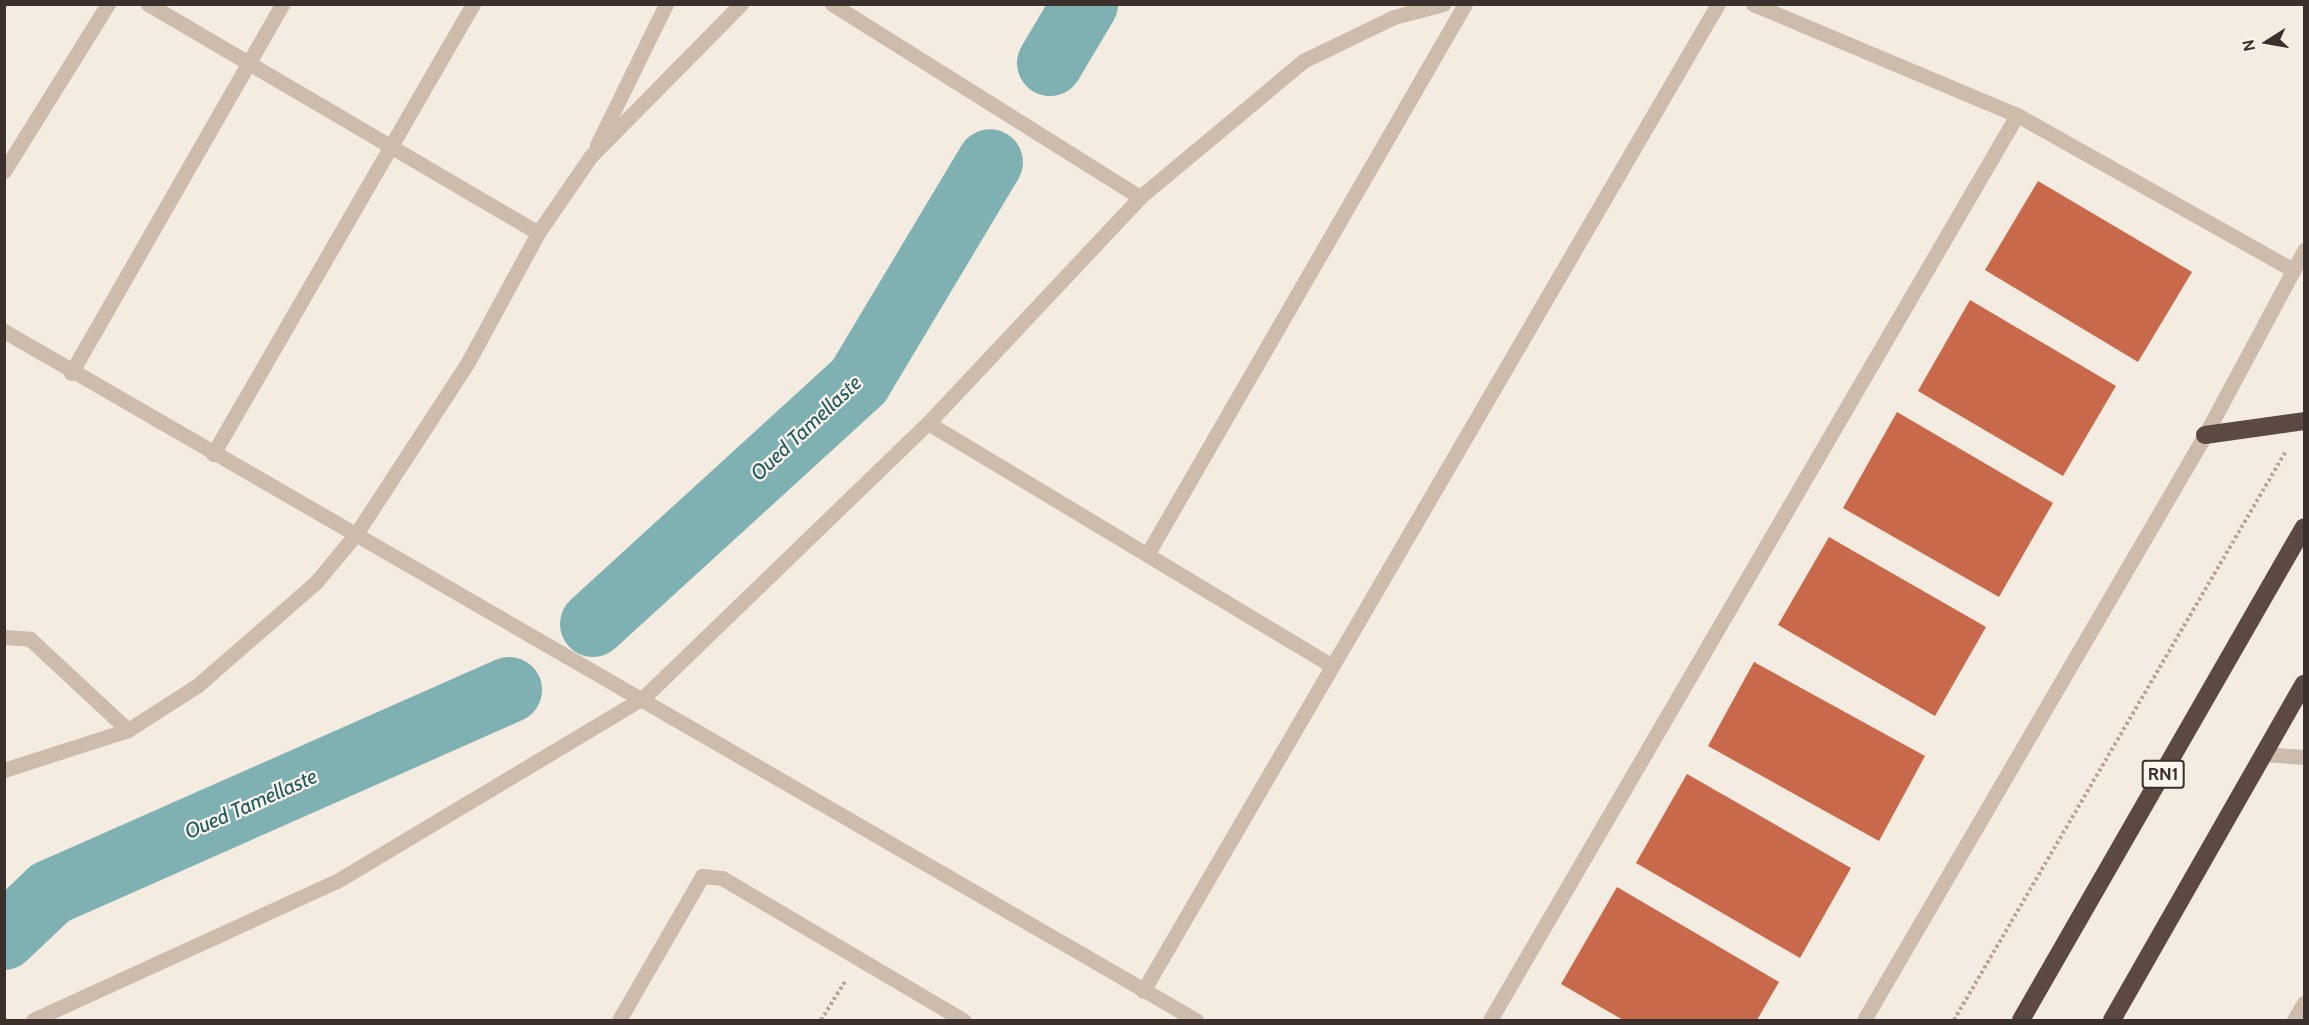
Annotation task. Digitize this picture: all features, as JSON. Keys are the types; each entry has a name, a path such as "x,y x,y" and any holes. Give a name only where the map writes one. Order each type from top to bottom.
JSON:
{"highway":[{"path":"2205,435 2304,421"},
{"name":"RN1","path":"2021,1020 2304,527"},
{"path":"2112,1020 2304,684"}],"street":[{"path":"4,171 108,4"},
{"path":"148,4 538,233"},
{"path":"71,374 282,4"},
{"path":"213,454 473,4"},
{"path":"4,770 128,730 198,685 316,582 356,534 468,362 538,233 591,156 666,4"},
{"path":"591,156 741,4"},
{"path":"832,4 1140,197"},
{"path":"33,1020 337,881 644,698 928,423 1140,197 1303,61 1394,17 1443,4"},
{"path":"1148,553 1465,4"},
{"path":"1143,991 1718,4"},
{"path":"1753,4 2018,115 2293,270"},
{"path":"1490,1020 2018,115"},
{"path":"1864,1020 2205,435 2304,250"},
{"path":"4,331 71,374 644,698 1196,1020"},
{"path":"928,423 1148,553 1332,666"},
{"path":"4,637 30,639 128,730"},
{"path":"2262,754 2304,757"},
{"path":"619,1020 702,876 722,878 963,1020"},
{"path":"2294,1020 2304,1002"}],"path":[{"path":"1954,1020 2304,421"},
{"path":"821,1020 858,959"}],"building":[{"path":"2038,181 2192,272 2138,362 1985,270"},
{"path":"1970,300 2116,386 2063,476 1918,391"},
{"path":"1897,412 2053,503 1999,597 1843,508"},
{"path":"1829,537 1986,627 1935,716 1778,625"},
{"path":"1754,662 1925,756 1879,841 1708,746"},
{"path":"1687,774 1851,868 1800,958 1636,863"},
{"path":"1617,887 1779,982 1757,1020 1623,1020 1561,984"}],"waterway":[{"name":"Oued Tamellaste","path":"1050,63 1085,4"},
{"name":"Oued Tamellaste","path":"593,624 859,381 990,162"},
{"name":"Oued Tamellaste","path":"4,937 50,893 509,690"}]}
